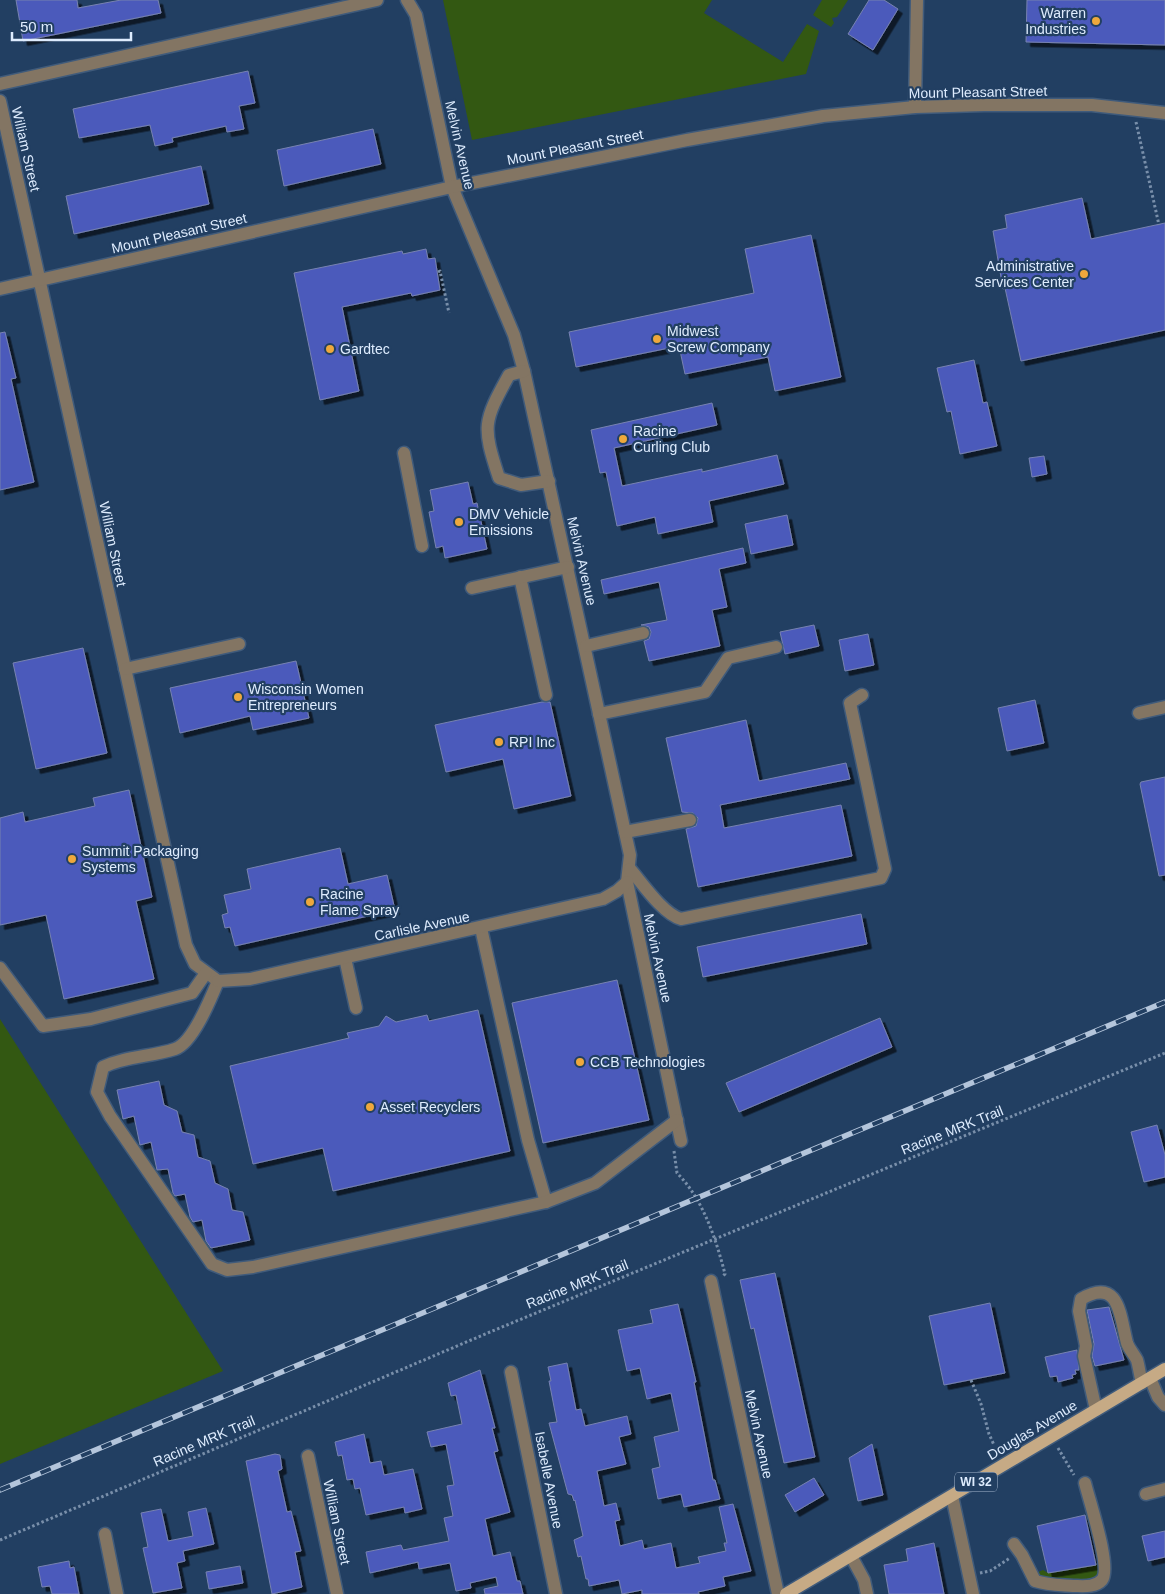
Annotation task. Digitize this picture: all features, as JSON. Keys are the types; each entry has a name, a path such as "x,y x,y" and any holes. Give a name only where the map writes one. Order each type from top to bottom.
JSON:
{"main road":[{"name":"Douglas Avenue","path":"786,1594 1165,1369"}],"street":[{"path":"0,84 376,0"},
{"name":"Melvin Avenue","path":"407,0 416,15 452,187 511,328 524,371 586,646 630,855 628,876 681,1139"},
{"path":"915,107 917,0"},
{"name":"William Street","path":"0,101 186,945 194,964 218,981"},
{"name":"Mount Pleasant Street","path":"0,289 452,187 687,140 848,112 915,107 1092,106 1165,113"},
{"path":"524,371 509,374 490,410 486,436 499,478 521,485 548,481"},
{"path":"404,453 422,546"},
{"path":"472,588 568,566"},
{"path":"520,577 546,695"},
{"path":"586,646 643,633"},
{"path":"125,669 239,644"},
{"path":"600,714 705,692 728,658 776,647"},
{"path":"628,876 675,918 681,919 881,878 885,869 850,703 862,695"},
{"path":"1139,713 1165,708"},
{"path":"625,832 690,820"},
{"name":"Carlisle Avenue","path":"218,981 250,979 603,899 628,876"},
{"path":"481,928 528,1140 546,1202"},
{"path":"345,958 356,1008"},
{"path":"0,968 43,1026 91,1019 192,994 206,973"},
{"path":"218,981 201,1021 177,1049 116,1061 103,1067 97,1092 110,1116 212,1264 227,1270 253,1267 546,1202 595,1183 677,1120"},
{"name":"Melvin Avenue","path":"711,1281 778,1594"},
{"path":"1096,1410 1084,1356 1086,1346 1079,1311 1081,1299 1090,1294 1105,1293 1118,1304 1128,1346 1146,1381 1165,1405"},
{"name":"Isabelle Avenue","path":"511,1372 556,1594"},
{"name":"William Street","path":"308,1456 337,1594"},
{"path":"1080,1481 1104,1558 1105,1573 1102,1580 1080,1594"},
{"path":"1146,1494 1165,1489"},
{"path":"952,1496 973,1594"},
{"path":"105,1534 117,1594"},
{"path":"1014,1544 1043,1594"},
{"path":"851,1556 864,1580 867,1594"},
{"path":"1035,1581 1056,1585 1091,1586"}],"path":[{"path":"1133,110 1159,225"},
{"path":"438,272 440,271 449,313"},
{"name":"Racine MRK Trail","path":"0,1540 490,1332 1165,1053"},
{"path":"681,1139 674,1152 676,1173 686,1182 712,1229 725,1274 711,1281"},
{"path":"971,1380 994,1445"},
{"path":"1051,1437 1080,1481"},
{"path":"969,1576 990,1571 1006,1559 1022,1555"}],"green space":[{"path":"443,0 712,0 704,13 783,62 807,24 819,31 806,74 472,140"},
{"path":"822,0 848,0 837,17 832,18 834,23 831,27 813,15"},
{"path":"0,1019 223,1371 0,1464"},
{"path":"1099,1564 1101,1575 1090,1583 1051,1581 1034,1574 1043,1570 1048,1573"}],"building":[{"path":"16,0 77,0 78,8 121,0 158,0 161,13 23,41"},
{"path":"869,0 884,0 898,9 873,50 848,34"},
{"name":"Warren Industries","path":"1027,0 1165,0 1165,45 1026,42"},
{"path":"248,71 255,103 239,106 244,129 227,132 226,126 172,138 173,142 155,146 150,125 79,138 73,109"},
{"path":"373,129 381,164 284,186 277,150"},
{"path":"201,166 209,204 74,234 66,196"},
{"name":"Administrative Services Center","path":"1082,198 1091,239 1165,223 1165,330 1021,361 1005,288 1003,289 993,231 1007,228 1005,215"},
{"path":"811,235 841,377 775,391 768,357 685,374 679,346 576,367 569,332 754,293 745,249"},
{"name":"Gardtec","path":"426,249 428,259 435,258 440,290 412,296 411,293 342,307 359,391 320,400 294,273 402,251 403,254"},
{"path":"5,332 16,378 11,379 34,482 0,490 0,333"},
{"path":"974,360 983,403 987,402 997,446 960,454 951,411 947,412 937,368"},
{"path":"712,403 717,425 614,448 622,486 702,469 702,472 777,455 784,484 709,501 713,522 658,534 655,517 617,526 606,472 600,473 591,430"},
{"path":"1044,456 1047,474 1032,477 1029,458"},
{"name":"DMV Vehicle Emissions","path":"468,482 473,504 477,503 487,549 445,558 443,546 436,548 429,512 434,511 430,490"},
{"path":"787,515 793,545 751,554 745,524"},
{"path":"743,548 746,563 719,569 727,607 712,610 720,646 649,661 644,641 649,639 651,632 649,627 641,625 667,620 659,582 604,594 601,580"},
{"path":"814,625 819,646 785,654 780,632"},
{"path":"868,634 874,665 845,671 839,640"},
{"path":"83,648 107,753 36,769 13,663"},
{"name":"Wisconsin Women Entrepreneurs","path":"296,661 309,718 253,730 250,716 180,733 170,688"},
{"path":"1035,700 1044,743 1007,751 998,708"},
{"name":"RPI Inc","path":"542,702 550,702 571,796 514,809 503,759 446,772 435,725"},
{"path":"746,720 759,781 846,763 850,779 720,805 724,828 841,805 852,856 698,887 686,829 696,826 698,818 693,813 682,812 666,738"},
{"path":"1165,777 1165,875 1159,876 1140,784 1141,782"},
{"name":"Summit Packaging Systems","path":"129,790 152,897 136,901 154,979 64,999 46,915 0,925 0,818 23,812 25,822 95,806 93,798"},
{"name":"Racine Flame Spray","path":"340,848 348,884 387,875 395,910 235,946 230,927 225,928 222,915 228,913 224,895 251,889 247,869"},
{"path":"861,914 867,944 703,977 697,947"},
{"name":"CCB Technologies","path":"617,980 649,1120 543,1143 512,1003"},
{"name":"Asset Recyclers","path":"478,1010 510,1151 333,1191 323,1148 253,1164 230,1066 349,1038 347,1033 379,1026 386,1016 396,1022 427,1015 429,1021"},
{"path":"880,1018 892,1047 739,1112 726,1083"},
{"path":"159,1081 164,1105 177,1111 182,1132 194,1135 198,1157 210,1161 215,1183 228,1189 232,1210 243,1212 250,1240 211,1248 206,1241 202,1220 193,1222 190,1217 185,1194 175,1196 173,1193 168,1169 157,1170 151,1142 140,1145 134,1116 123,1119 117,1090"},
{"path":"1157,1125 1165,1155 1165,1177 1144,1182 1131,1132"},
{"path":"775,1273 815,1457 784,1463 754,1328 751,1329 740,1280"},
{"path":"990,1303 1005,1373 944,1385 929,1316"},
{"path":"678,1304 696,1382 694,1382 713,1480 715,1480 720,1499 684,1507 681,1494 658,1499 652,1469 660,1467 654,1437 679,1431 671,1393 647,1399 640,1368 627,1371 618,1330 653,1323 650,1310"},
{"path":"1109,1307 1124,1360 1095,1366 1092,1356 1094,1344 1087,1310"},
{"path":"1077,1350 1079,1370 1075,1370 1076,1374 1072,1375 1073,1378 1058,1382 1057,1376 1050,1377 1045,1357"},
{"path":"567,1363 576,1410 581,1409 585,1426 627,1416 631,1434 619,1437 626,1464 597,1471 604,1506 616,1503 620,1520 615,1521 620,1546 642,1540 644,1549 671,1543 676,1568 700,1563 698,1557 726,1551 724,1543 727,1543 719,1507 733,1504 751,1571 723,1577 725,1586 698,1592 699,1594 642,1594 642,1590 622,1594 619,1580 589,1586 581,1556 578,1557 574,1540 583,1536 575,1500 572,1495 568,1494 549,1423 557,1422 548,1367"},
{"path":"480,1370 495,1428 492,1428 498,1451 494,1452 510,1512 485,1519 493,1556 510,1552 517,1581 520,1581 523,1594 485,1594 484,1589 498,1586 496,1577 470,1583 471,1588 456,1591 450,1563 419,1569 418,1562 370,1573 366,1552 401,1545 403,1550 449,1541 444,1518 453,1516 447,1486 454,1485 446,1444 431,1447 427,1432 462,1424 456,1395 451,1396 448,1383"},
{"path":"364,1434 370,1463 381,1461 384,1475 413,1469 422,1509 405,1513 404,1507 366,1515 360,1488 355,1489 353,1479 347,1480 342,1455 338,1456 335,1442"},
{"path":"872,1444 883,1495 858,1501 849,1458"},
{"path":"275,1454 280,1455 282,1469 278,1471 287,1512 291,1511 301,1551 295,1552 302,1587 272,1594 246,1461"},
{"path":"814,1478 824,1495 795,1512 785,1495"},
{"path":"206,1508 214,1544 183,1551 185,1561 177,1563 182,1588 153,1593 143,1548 148,1547 141,1513 161,1509 168,1541 193,1536 188,1512"},
{"path":"1085,1515 1096,1565 1048,1573 1037,1526"},
{"path":"1165,1531 1165,1557 1148,1561 1142,1536"},
{"path":"934,1543 944,1594 889,1594 884,1565 908,1561 906,1549"},
{"path":"69,1561 70,1568 74,1567 79,1594 52,1594 50,1586 42,1587 38,1567"},
{"path":"240,1566 243,1583 209,1589 206,1572"}],"railway":[{"path":"0,1490 1165,1002"}],"place":[{"name":"Warren Industries","path":"1096,21"},
{"name":"Administrative Services Center","path":"1084,274"},
{"name":"Midwest Screw Company","path":"657,339"},
{"name":"Gardtec","path":"330,349"},
{"name":"Racine Curling Club","path":"623,439"},
{"name":"DMV Vehicle Emissions","path":"459,522"},
{"name":"Wisconsin Women Entrepreneurs","path":"238,697"},
{"name":"RPI Inc","path":"499,742"},
{"name":"Summit Packaging Systems","path":"72,859"},
{"name":"Racine Flame Spray","path":"310,902"},
{"name":"CCB Technologies","path":"580,1062"},
{"name":"Asset Recyclers","path":"370,1107"}]}
